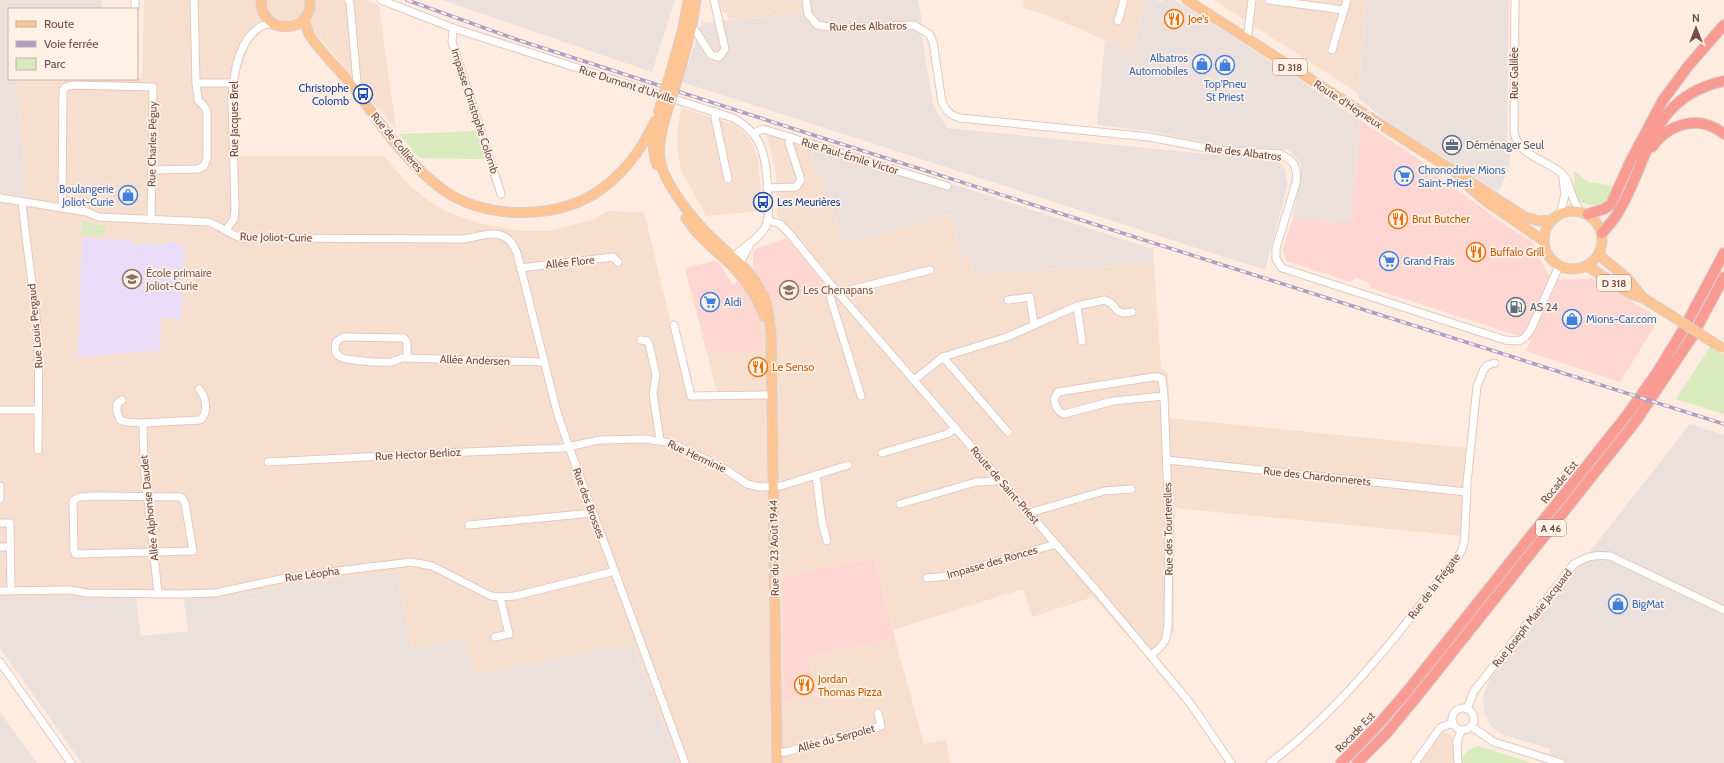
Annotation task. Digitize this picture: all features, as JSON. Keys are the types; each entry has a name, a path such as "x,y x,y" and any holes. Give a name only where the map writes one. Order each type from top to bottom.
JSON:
{"highway":[{"path":"1584,213 1604,209 1614,199 1631,160 1663,100 1679,77 1724,25"},
{"path":"1655,117 1685,91 1702,83 1724,76"},
{"path":"1602,233 1619,212 1645,157 1657,127 1673,107 1695,92 1710,85 1724,81"},
{"path":"1645,157 1660,137 1678,126 1693,123 1702,124 1713,127 1724,134"},
{"name":"Rocade Est","path":"1341,763 1405,694 1627,414 1656,374 1684,330 1724,253"},
{"name":"Rocade Est","path":"1357,763 1415,699 1636,421 1692,337 1724,277"}],"main road":[{"path":"253,0 261,3 264,14 272,23 286,27 297,25 304,19 310,9 310,0"},
{"path":"675,72 688,0"},
{"path":"660,117 692,26 696,0"},
{"name":"Route d'Heyrieux","path":"1187,0 1408,144 1525,217 1539,220 1552,220"},
{"name":"Rue de Collières","path":"304,19 310,36 353,87 418,170 443,190 483,208 510,212 541,212 567,205 593,194 616,176 639,152 660,117"},
{"name":"Rue du 23 Août 1944","path":"660,117 660,161 674,191 692,217 734,263 748,271 764,298 769,313 771,332 777,763"},
{"name":"Route d'Heyrieux","path":"1408,144 1473,190 1487,202 1544,241"},
{"path":"1567,212 1584,213 1595,220 1602,233 1602,248 1599,255 1586,266 1573,269 1559,266 1548,255 1544,241 1547,226 1560,214 1567,212"},
{"name":"D 318","path":"1599,255 1628,280 1643,298"},
{"name":"D 318","path":"1586,266 1631,294 1643,298 1723,348"}],"street":[{"path":"152,170 198,169 204,166 207,159 206,111 204,106 198,100 196,83 194,0"},
{"path":"348,0 350,3 357,83 353,87"},
{"name":"Rue Dumont d'Urville","path":"381,0 453,28 715,112 733,118 744,124 754,133 763,151 767,188 767,220"},
{"path":"685,19 692,26 710,55 719,57 725,49 714,0"},
{"name":"Rue des Albatros","path":"806,0 808,14 816,25 835,28 914,25 929,34 933,42 942,102 951,116 1149,137 1217,150 1280,154 1289,158 1295,165 1297,173 1296,183 1276,248 1276,259 1282,268 1505,340 1517,342 1525,338 1531,329 1559,266"},
{"path":"1118,21 1124,0"},
{"path":"1247,38 1252,0"},
{"path":"1269,0 1344,10"},
{"path":"1332,50 1347,0"},
{"name":"Rue Galilée","path":"1515,0 1515,139 1518,145 1532,156 1562,174"},
{"name":"Rue Jacques Brel","path":"226,230 234,219 235,210 233,83 243,47 260,27 272,23"},
{"name":"Impasse Christophe Colomb","path":"453,28 452,42 501,194"},
{"path":"62,208 63,90 67,86 134,83"},
{"name":"Rue Charles Péguy","path":"134,83 153,87 151,220"},
{"path":"196,83 233,83"},
{"path":"715,112 728,179"},
{"name":"Rue Paul-Émile Victor","path":"754,133 763,129 947,186"},
{"path":"767,188 796,187 801,180 789,144 790,138"},
{"path":"1562,174 1570,184 1571,193 1584,213"},
{"path":"1560,214 1565,195 1565,185 1562,174"},
{"name":"Rue Joliot-Curie","path":"0,198 87,212 99,217 208,222 217,224 234,236 243,238 464,239 495,233 509,238"},
{"name":"Rue Louis Pergaud","path":"22,202 26,251 37,325 39,361 38,450"},
{"path":"734,263 763,230 767,220"},
{"name":"Route de Saint-Priest","path":"767,220 780,224 789,233 838,293 1151,655 1190,703 1231,763"},
{"name":"Rue des Brosses","path":"509,238 513,244 520,268 557,412 592,513 615,571 685,763"},
{"name":"Allée Flore","path":"520,268 613,257 618,262"},
{"path":"838,293 930,270"},
{"path":"833,287 830,296 861,396"},
{"path":"1008,300 1030,297 1034,325"},
{"path":"914,380 943,357 1008,337 1077,306 1104,300 1111,303 1118,311 1123,313 1132,312"},
{"path":"1077,306 1082,340"},
{"path":"674,325 691,396 772,394"},
{"name":"Allée Andersen","path":"407,358 407,342 404,338 343,337 336,342 334,348 337,355 345,360 392,362 402,357 407,358 544,362"},
{"path":"641,340 647,340 649,344 656,375 653,394 660,440"},
{"path":"943,357 1008,432"},
{"name":"Rue de la Frégate","path":"1270,763 1293,746 1325,716 1395,636 1461,552 1464,543 1467,492 1477,386 1484,369 1488,365 1495,363"},
{"name":"Rue des Tourterelles","path":"1151,655 1164,645 1168,631 1170,526 1164,396 1162,379 1158,377 1094,385 1058,392 1054,399 1056,407 1060,413 1064,414 1113,401 1164,396"},
{"path":"122,400 117,404 117,412 120,420 126,422 143,423 200,420 205,414 204,395 200,388"},
{"path":"0,410 38,410"},
{"name":"Allée Alphonse Daudet","path":"143,423 144,465 158,593"},
{"path":"882,453 947,434 956,428"},
{"name":"Rue Herminie","path":"569,447 598,440 660,440 671,443 722,466 747,484 773,487"},
{"name":"Rue Hector Berlioz","path":"268,462 569,447"},
{"name":"Rue des Chardonnerets","path":"1167,460 1467,492"},
{"path":"773,487 848,465"},
{"path":"816,475 822,522 827,541"},
{"path":"900,504 976,482 995,481 999,478"},
{"path":"0,486 0,499"},
{"path":"1029,513 1104,491 1130,489"},
{"path":"79,496 181,497 185,503 193,550 154,553 75,554 72,501 79,496"},
{"path":"470,525 592,513"},
{"path":"0,523 10,523 10,591"},
{"name":"Impasse des Ronces","path":"927,578 947,576 1056,544"},
{"path":"0,547 10,547"},
{"name":"Rue Joseph Marie Jacquard","path":"1467,709 1474,692 1574,564 1585,557 1598,554 1610,556 1724,610"},
{"name":"Rue Léopha","path":"0,591 70,590 87,593 216,593 290,576 411,562 432,566 483,593 500,597 515,596 615,571"},
{"path":"495,637 509,634 500,597"},
{"path":"0,662 72,763"},
{"path":"1467,709 1474,717 1472,727 1461,731 1452,723 1452,716 1457,710 1467,709"},
{"name":"Allée du Serpolet","path":"777,752 786,752 881,726 878,713"},
{"path":"1415,763 1440,728 1452,723"},
{"path":"1472,727 1494,742 1561,763"},
{"path":"1458,763 1457,742 1461,731"}],"shaded area":[{"path":"0,0 101,0 101,8 8,8 8,80 16,80 27,197 0,193"},
{"path":"144,0 367,0 379,5 396,130 311,27 286,32 263,29 249,47 240,71 237,93 239,156 384,156 410,186 429,201 448,212 478,223 520,231 548,231 592,220 608,211 644,212 688,394 717,393 707,353 763,351 761,326 777,297 804,296 838,286 777,215 776,172 767,135 809,148 845,242 953,214 960,258 970,255 973,274 1154,264 1161,368 1168,373 1170,418 1467,448 1461,536 1175,508 1174,632 1145,655 1093,597 1032,617 1023,589 893,630 874,558 783,577 784,701 808,657 895,639 924,744 946,740 950,763 678,763 633,643 474,675 465,640 412,647 396,572 305,582 232,596 184,599 0,598 0,193 27,197 16,80 138,80 142,78"},
{"path":"442,0 675,0 652,72"},
{"path":"719,0 814,0 812,1 815,12 728,20 727,13 723,13"},
{"path":"918,0 933,104 947,128 1278,161 1284,168 1288,184 1265,270 682,82 702,23 815,12 812,1"},
{"path":"1024,0 1144,0 1134,54 1050,16 1023,8"},
{"path":"1144,0 1156,0 1161,2 1163,0 1174,0 1360,120 1350,223 1293,218 1301,163 1289,150 1217,145 1149,131 1097,125 1105,41 1134,53"},
{"path":"1214,0 1367,0 1358,93"},
{"path":"1367,0 1509,0 1507,143 1511,152 1508,170 1499,191 1496,191 1388,122 1358,98"},
{"path":"682,108 735,125 750,139 758,158 762,211 706,216 681,170 677,144 678,126"},
{"path":"1360,120 1436,171 1444,180 1501,222 1532,242 1551,280 1597,278 1659,319 1620,382 1526,351 1531,340 1371,288 1368,282 1356,278 1351,282 1287,261 1282,251 1293,218 1350,222"},
{"path":"813,139 1153,249 1154,264 973,274 970,256 960,258 953,214 845,242 809,148"},
{"name":"École primaire Joliot-Curie","path":"82,238 131,240 132,244 152,243 152,245 163,245 164,242 176,242 176,245 184,246 181,319 161,318 160,350 78,357"},
{"path":"787,238 822,281 825,290 804,296 777,297 761,326 763,351 707,353 685,268 714,261 719,263 733,285 753,269 753,250"},
{"path":"1690,424 1724,435 1724,763 1551,763 1550,749 1501,734 1492,727 1484,713 1483,696 1490,679"},
{"path":"874,558 895,639 808,657 815,693 784,701 782,577"},
{"path":"396,572 412,647 465,640 474,675 633,643 678,763 82,763 0,648 0,598 136,598 141,636 188,631 184,599 232,596 305,582"},
{"path":"0,712 37,763 0,763"},
{"path":"1442,732 1453,736 1455,763 1420,763"}],"green space":[{"path":"478,131 486,159 420,158 398,134"},
{"path":"1574,171 1588,182 1613,186 1608,197 1597,205 1580,202 1575,193"},
{"path":"83,220 94,225 105,226 104,236 83,235"},
{"path":"1710,347 1724,355 1724,414 1676,399"},
{"path":"1478,746 1532,763 1462,763 1465,754 1469,750"}],"railway":[{"path":"407,0 518,40 1724,424"}],"place":[{"name":"Joe's","path":"1174,19"},
{"name":"Albatros Automobiles","path":"1202,64"},
{"name":"Top'Pneu St Priest","path":"1225,65"},
{"name":"Christophe Colomb","path":"363,94"},
{"name":"Déménager Seul","path":"1452,145"},
{"name":"Chronodrive Mions Saint-Priest","path":"1404,176"},
{"name":"Boulangerie Joliot-Curie","path":"128,195"},
{"name":"Les Meurières","path":"763,202"},
{"name":"Brut Butcher","path":"1398,219"},
{"name":"Buffalo Grill","path":"1476,252"},
{"name":"Grand Frais","path":"1389,261"},
{"name":"École primaire Joliot-Curie","path":"132,279"},
{"name":"Les Chenapans","path":"789,290"},
{"name":"Aldi","path":"710,302"},
{"name":"AS 24","path":"1516,307"},
{"name":"Mions-Car.com","path":"1572,319"},
{"name":"Le Senso","path":"758,367"},
{"name":"BigMat","path":"1618,604"},
{"name":"Jordan Thomas Pizza","path":"804,685"}]}
